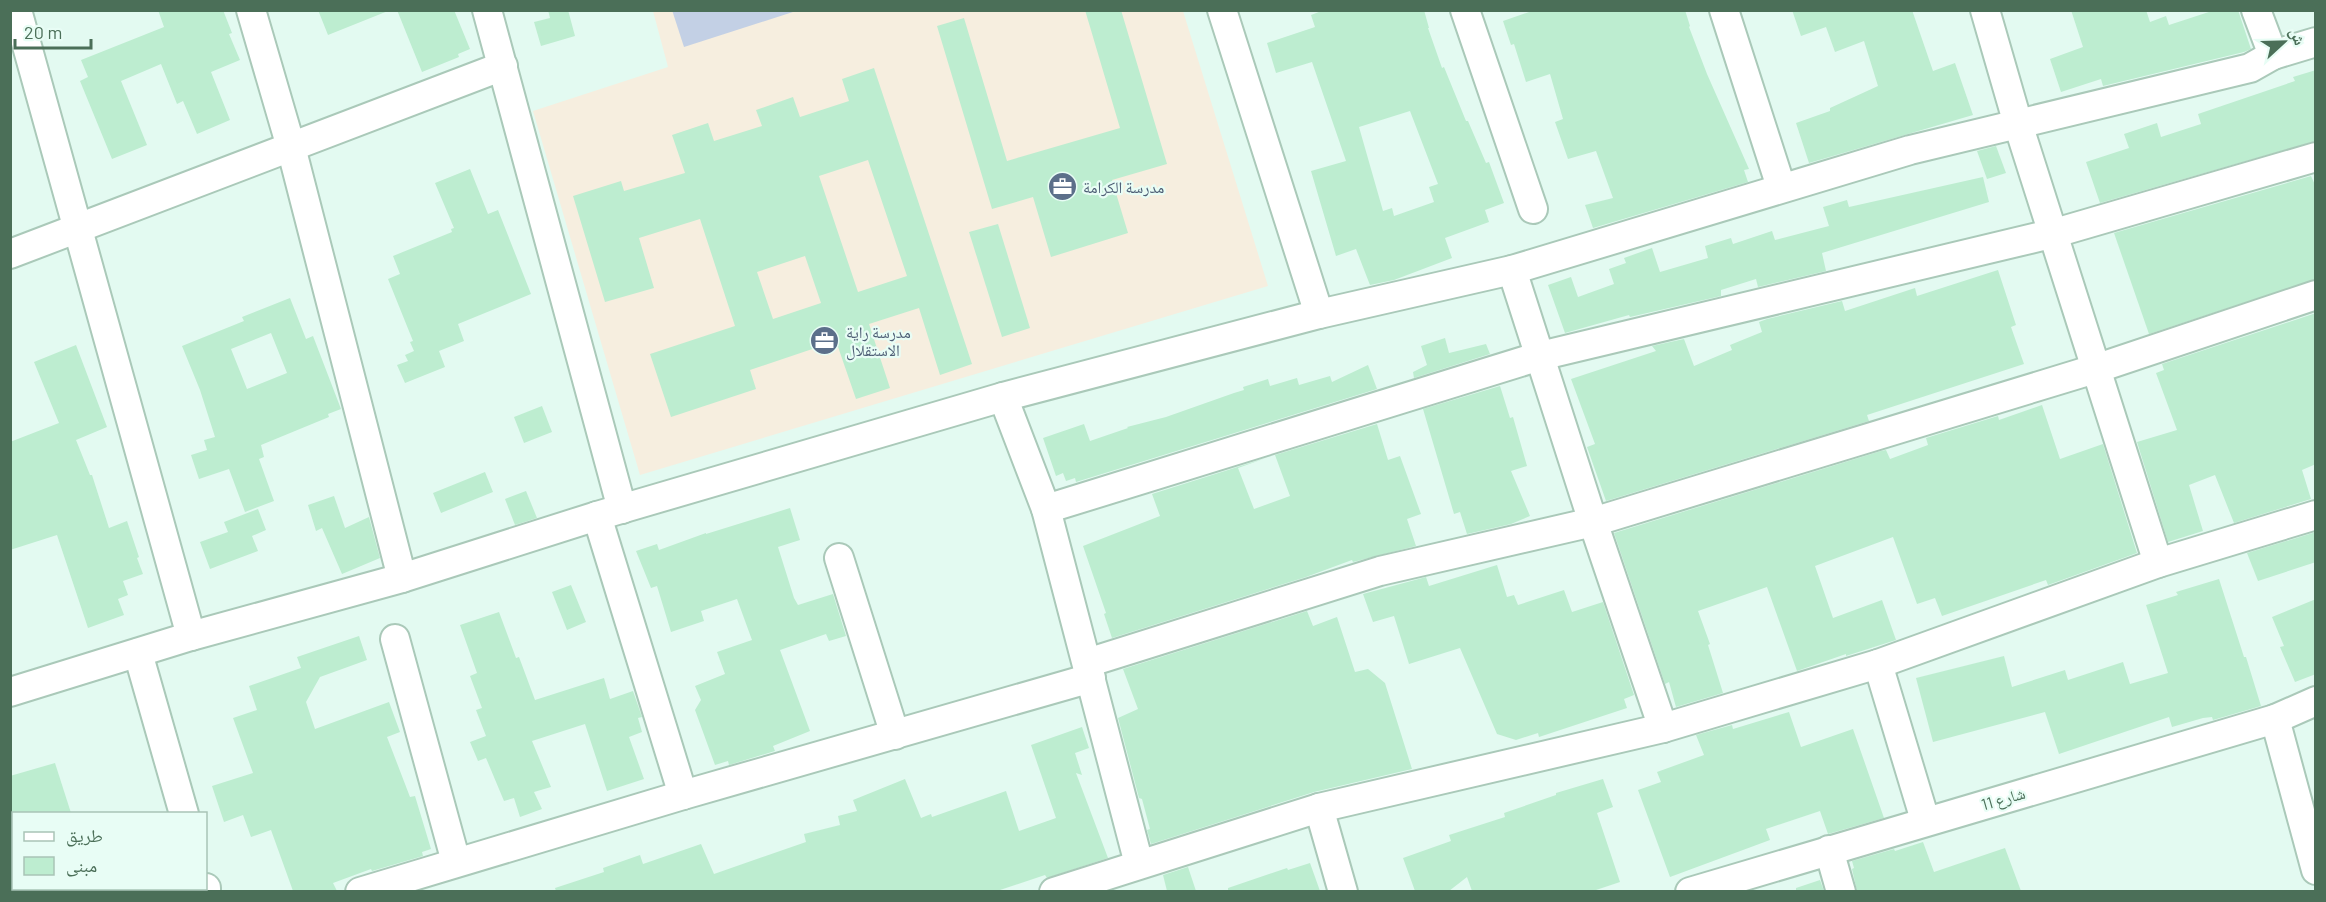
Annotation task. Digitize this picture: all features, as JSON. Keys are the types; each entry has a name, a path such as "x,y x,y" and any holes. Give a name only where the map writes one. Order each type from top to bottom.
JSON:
{"street":[{"path":"17,10 191,636"},
{"path":"251,10 291,147 402,578"},
{"path":"487,10 503,66 610,513 683,795"},
{"path":"1222,10 1319,314"},
{"path":"1465,10 1533,209"},
{"path":"1724,10 1781,188"},
{"path":"1985,10 2018,124 2055,233 2158,563"},
{"path":"2256,10 2273,55"},
{"path":"10,692 191,636 402,578 610,513 1002,397 1319,314 1512,270 1910,150 2250,68 2273,55 2316,42"},
{"path":"10,254 503,66"},
{"path":"1046,510 1540,356 2055,233 2316,158"},
{"path":"1512,270 1593,522 1663,728"},
{"path":"360,891 895,735 1380,571 1593,522 2098,368 2316,295"},
{"path":"1002,397 1046,510 1139,864"},
{"path":"1054,891 1319,808 1663,728 1878,664 2158,563 2316,515"},
{"path":"838,558 895,735"},
{"path":"395,639 456,862"},
{"path":"138,653 184,812"},
{"path":"1878,664 1925,820"},
{"name":"شارع 11","path":"1690,891 1925,820 2275,719 2316,701"},
{"path":"2275,719 2316,870"},
{"path":"1319,808 1343,891"},
{"path":"1829,850 1841,891"}],"shaded area":[{"path":"672,10 795,10 796,11 684,47"},
{"path":"653,11 1183,11 1268,286 640,475 533,111 668,67"}],"building":[{"path":"158,10 223,10 232,33 229,34 240,60 211,72 230,120 197,134 183,101 177,104 161,64 121,81 147,145 112,159 80,81 88,77 81,60 164,27"},
{"path":"318,10 388,10 388,11 328,35"},
{"path":"397,10 454,10 470,49 458,54 459,57 422,72"},
{"path":"548,10 568,10 575,36 541,46 534,22 550,18"},
{"path":"1085,10 1121,10 1167,164 1112,180 1128,233 1051,257 1033,197 992,209 937,26 964,18 1007,161 1120,128"},
{"path":"1324,10 1424,10 1442,68 1444,67 1486,163 1489,162 1504,203 1485,210 1489,222 1445,238 1452,258 1394,280 1370,285 1356,249 1336,256 1311,171 1346,161 1312,62 1276,73 1267,43 1315,27 1311,15","holes":["1410,111 1438,184 1429,187 1434,202 1394,216 1392,208 1383,211 1359,127"]},
{"path":"1535,10 1685,10 1707,74 1749,169 1744,170 1748,182 1593,228 1585,205 1613,198 1596,151 1568,159 1555,122 1563,119 1550,74 1526,82 1514,44 1511,45 1503,21"},
{"path":"1792,10 1912,10 1933,71 1955,63 1973,115 1809,163 1796,123 1830,111 1830,108 1878,86 1864,41 1835,52 1826,27 1801,36"},
{"path":"2071,10 2146,10 2150,22 2166,16 2169,25 2215,10 2238,10 2251,49 2103,86 2101,79 2061,92 2050,59 2083,47"},
{"path":"874,68 972,364 940,375 919,308 869,324 890,388 856,399 836,341 750,370 756,389 671,417 650,354 735,326 700,219 639,238 654,288 605,302 573,196 621,181 624,191 685,173 672,135 708,123 714,141 762,126 756,110 793,97 800,117 849,101 842,79","holes":["868,160 907,276 858,292 819,176","805,256 821,303 773,319 757,272"]},
{"path":"2316,70 2316,141 2100,203 2086,162 2129,148 2124,134 2157,123 2161,137 2201,124 2198,114 2295,81 2293,77"},
{"path":"1996,146 2006,173 1987,179 1977,151"},
{"path":"470,169 488,214 498,210 531,294 458,324 464,341 439,351 445,367 405,383 397,365 408,361 405,355 414,351 410,342 413,341 388,279 400,274 393,256 452,232 451,229 454,228 435,183"},
{"path":"2311,176 2316,187 2316,279 2149,334 2114,233"},
{"path":"1983,177 1989,202 1822,253 1826,271 1758,287 1756,279 1721,290 1721,296 1630,317 1629,315 1565,333 1548,285 1571,277 1578,297 1614,284 1609,269 1626,263 1624,258 1652,248 1660,272 1708,258 1705,246 1731,238 1733,244 1772,231 1775,240 1829,226 1823,207 1847,200 1849,207"},
{"path":"998,224 1030,328 1002,337 969,232"},
{"path":"1998,270 2016,325 2011,327 2024,364 1867,415 1869,421 1606,501 1587,447 1595,444 1571,379 1656,351 1652,346 1684,339 1694,366 1732,350 1730,345 1762,332 1759,322 1767,319 1842,301 1845,311 1915,288 1917,296"},
{"path":"290,298 306,339 313,336 341,409 328,414 329,417 261,445 264,457 259,459 274,501 245,512 229,469 199,479 191,455 207,450 204,440 215,437 200,390 182,346 244,321 242,317","holes":["271,333 287,373 247,389 231,349"]},
{"path":"2316,313 2316,464 2302,470 2311,499 2234,523 2215,475 2189,485 2203,531 2168,542 2137,442 2177,430 2156,373 2164,370 2162,364"},
{"path":"1445,338 1449,353 1486,344 1490,354 1414,378 1413,372 1427,365 1421,346"},
{"path":"76,345 107,427 76,440 90,475 92,475 109,528 127,521 143,574 123,581 128,595 118,599 124,615 88,628 57,535 10,550 10,442 59,423 34,362"},
{"path":"1368,365 1377,389 1076,482 1075,478 1066,481 1063,473 1056,476 1043,438 1084,424 1090,441 1244,390 1243,387 1268,379 1270,386 1297,378 1299,385 1330,376 1332,382"},
{"path":"1500,386 1510,418 1513,417 1527,466 1511,471 1530,516 1511,524 1467,534 1460,512 1454,514 1423,409"},
{"path":"2042,405 2060,459 2103,444 2137,553 2048,585 2046,580 1942,616 1935,598 1917,604 1893,537 1815,566 1833,618 1882,600 1896,640 1797,671 1767,587 1698,611 1710,644 1708,645 1723,693 1676,707 1669,682 1665,684 1614,533 1881,451 1886,450 1890,459 1928,445 1926,438 1998,416 1999,420"},
{"path":"542,406 552,432 524,443 514,417"},
{"path":"1377,424 1388,460 1400,456 1421,514 1407,519 1416,546 1353,562 1352,560 1306,577 1112,638 1083,546 1160,516 1152,494 1266,458 1238,468 1254,509 1290,496 1275,455"},
{"path":"485,472 493,492 441,513 433,493"},
{"path":"526,491 537,518 515,525 505,499"},
{"path":"334,496 345,528 369,517 380,558 342,574 322,528 316,531 308,505"},
{"path":"790,508 800,540 778,547 794,598 798,605 833,594 846,636 829,641 826,634 780,650 810,731 773,746 775,751 729,765 728,761 715,765 695,710 701,700 695,686 725,674 717,652 752,640 737,599 701,611 704,621 671,632 657,586 651,588 636,551 657,544 659,550 706,533"},
{"path":"258,509 266,530 252,536 258,551 210,569 200,542 228,532 224,522"},
{"path":"2316,532 2316,562 2258,581 2247,553"},
{"path":"1497,565 1507,597 1514,595 1518,605 1564,590 1572,612 1603,602 1634,695 1624,699 1627,708 1539,737 1538,733 1516,740 1497,734 1460,648 1409,664 1394,616 1373,622 1363,594 1426,577 1429,586"},
{"path":"2219,579 2261,706 2213,720 2212,717 2203,718 2172,727 2169,717 2059,754 2045,712 1933,742 1916,678 2004,656 2012,687 2065,670 2068,680 2123,662 2130,684 2168,673 2146,605 2178,595 2176,592"},
{"path":"571,585 586,622 567,630 552,592"},
{"path":"2316,599 2316,674 2295,682 2280,647 2284,646 2272,617"},
{"path":"1307,611 1313,626 1337,617 1355,672 1368,669 1385,683 1412,769 1314,792 1151,844 1147,830 1150,829 1142,799 1139,798 1118,718 1138,709 1123,669"},
{"path":"499,612 535,700 604,678 610,699 633,691 642,717 638,718 642,732 629,737 644,779 607,791 585,724 532,741 551,787 534,792 542,809 520,817 514,798 504,801 486,758 478,761 470,742 486,736 476,710 482,708 470,676 477,673 460,625"},
{"path":"359,636 367,660 320,677 306,702 315,729 389,702 400,732 387,737 410,797 415,796 431,849 422,852 423,856 372,871 371,869 333,883 337,891 293,891 271,830 251,837 243,815 224,822 212,786 253,773 233,718 257,710 249,686 301,668 297,657"},
{"path":"1789,712 1801,747 1853,729 1884,818 1828,834 1820,811 1766,829 1770,840 1670,877 1638,790 1661,782 1657,772 1704,755 1696,735 1732,725 1733,729"},
{"path":"1082,727 1089,748 1075,753 1082,775 1076,773 1108,858 1047,878 1045,875 997,891 556,891 555,888 604,872 603,868 640,855 643,864 701,844 714,874 806,842 804,834 840,825 838,816 857,811 853,800 905,779 921,818 931,814 932,817 1006,791 1019,831 1056,818 1031,745"},
{"path":"55,763 71,812 10,813 10,776"},
{"path":"1603,779 1613,807 1597,813 1620,882 1593,891 1472,891 1467,877 1449,891 1415,891 1403,858 1451,841 1449,835 1505,817 1504,813 1556,795 1556,793"},
{"path":"1923,842 1934,872 2005,848 2021,891 1857,891 1852,861"},
{"path":"1310,863 1320,891 1228,891 1228,888 1287,868 1288,870"},
{"path":"1188,867 1196,891 1167,891 1163,875"},
{"path":"1820,880 1824,891 1796,891 1796,888"}],"place":[{"name":"مدرسة الكرامة","path":"1062,186"},
{"name":"مدرسة راية الاستقلال","path":"825,340"}]}
